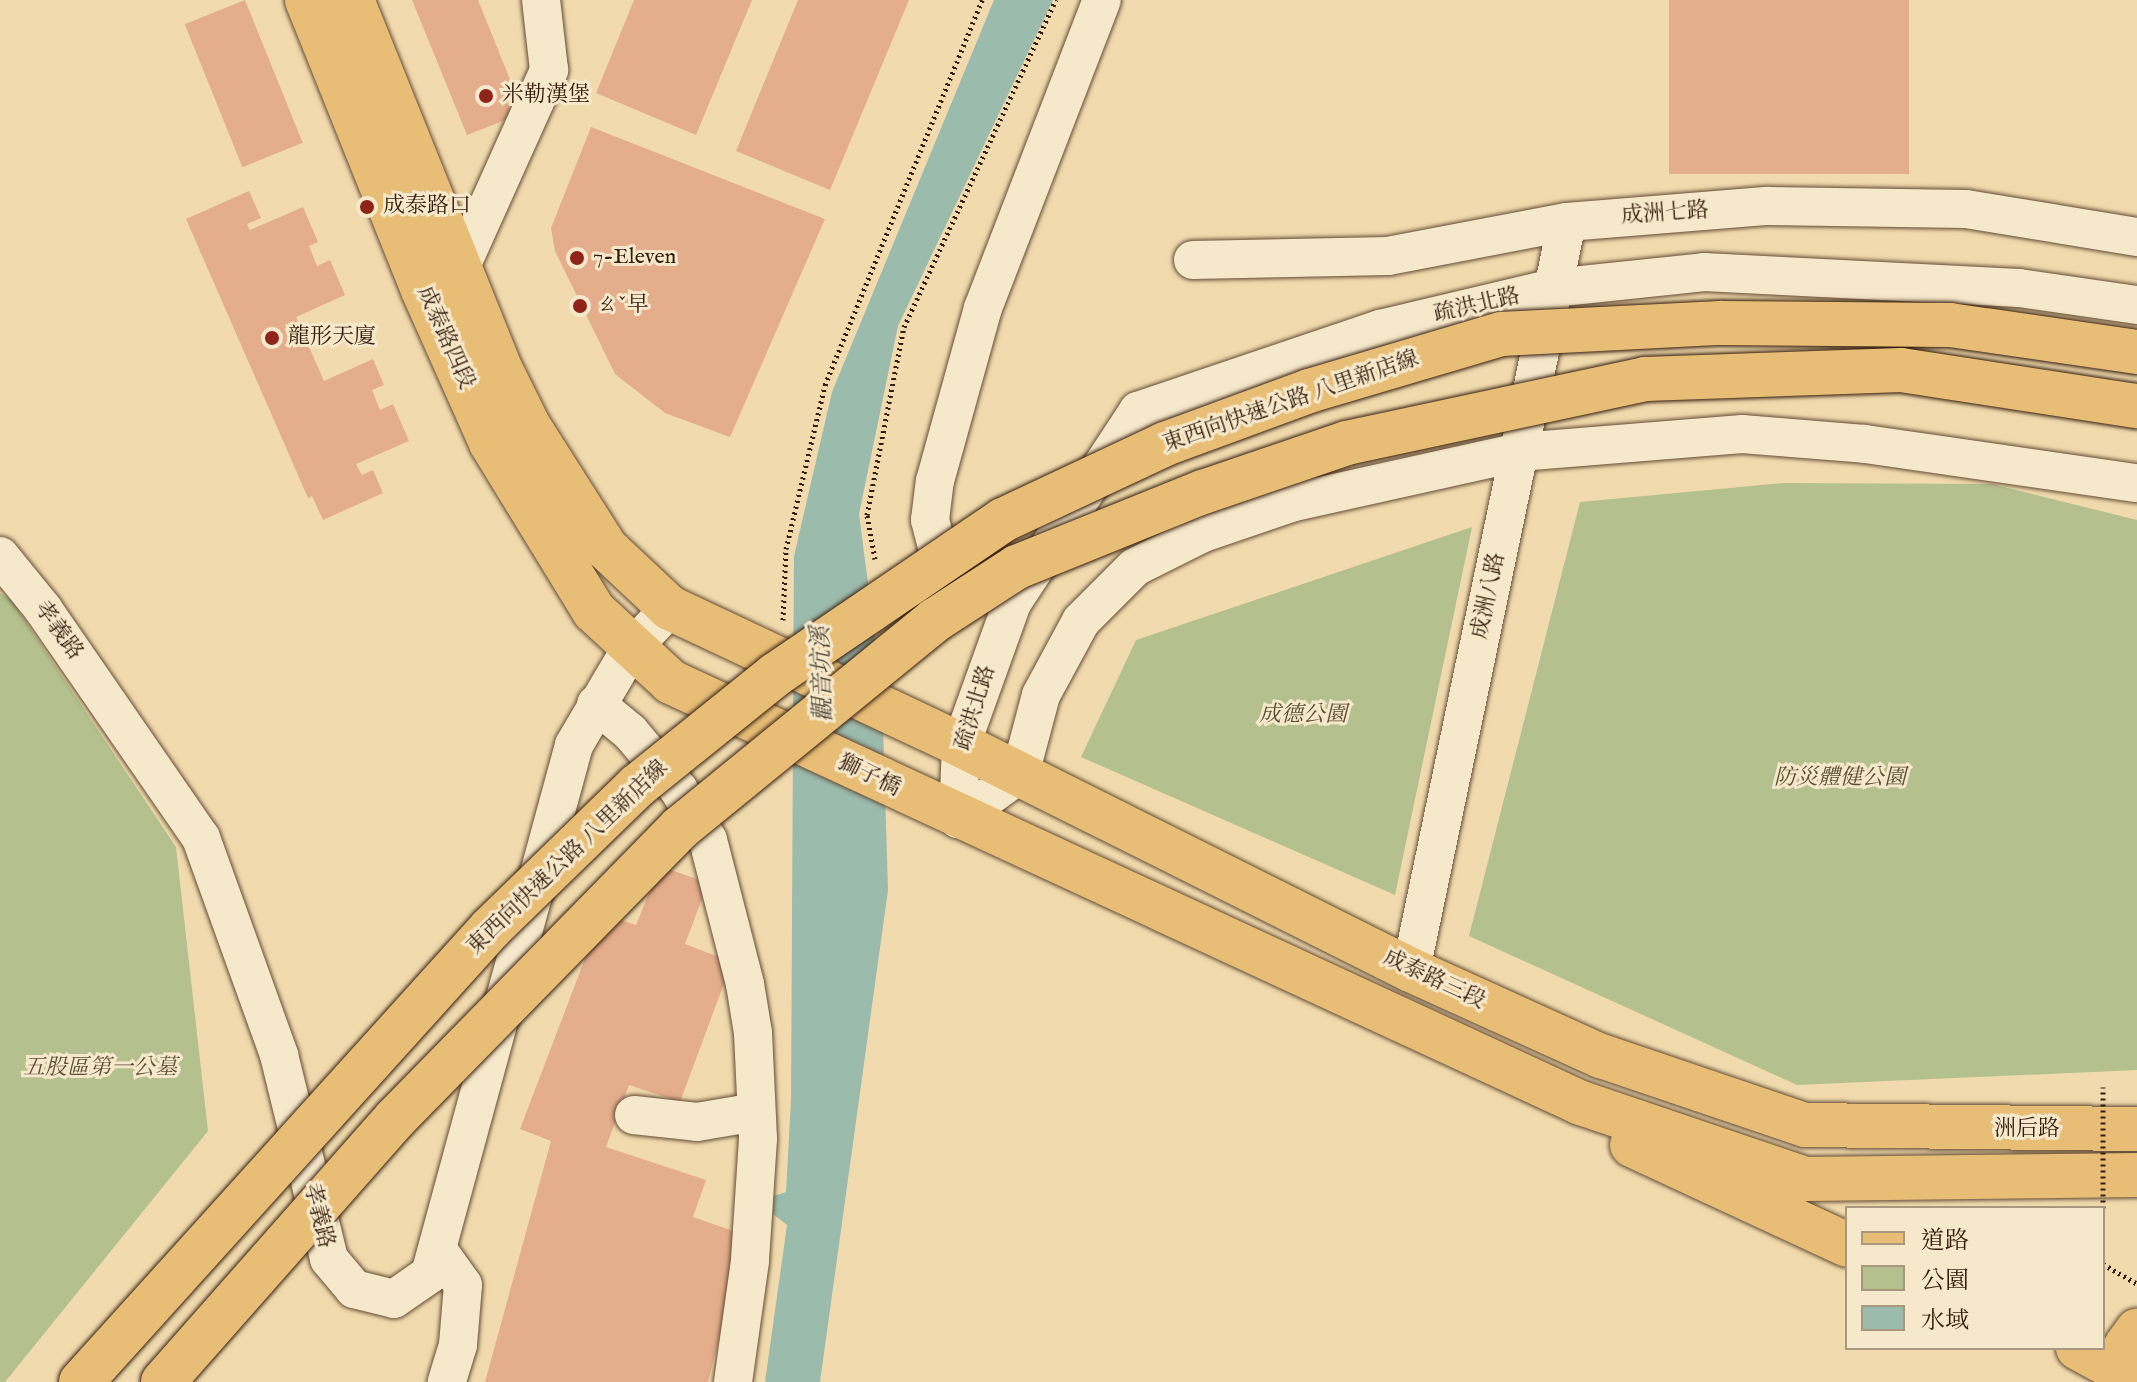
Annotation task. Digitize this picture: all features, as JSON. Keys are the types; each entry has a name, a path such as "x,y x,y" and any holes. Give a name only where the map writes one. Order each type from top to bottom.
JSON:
{"main road":[{"name":"成泰路四段","path":"307,0 423,290 491,443 594,611 630,650"},
{"name":"成泰路四段","path":"352,0 462,264 498,364 528,425 606,548 670,608"},
{"name":"東西向快速公路 八里新店線","path":"81,1382 491,928 637,786 775,675 1003,520 1165,444 1309,391 1501,334 1721,323 1950,325 2137,352"},
{"path":"163,1382 395,1119 680,828 922,629 1017,567 1203,492 1347,443 1645,379 1901,370 2137,406"},
{"path":"670,608 767,636"},
{"name":"成泰路三段","path":"767,636 922,726 1411,970 1601,1056 1805,1125 1917,1130"},
{"name":"獅子橋","path":"630,650 671,682 958,819"},
{"path":"958,819 1443,1043 1581,1103 1806,1179 1967,1194 2124,1186"},
{"path":"1443,1043 1577,1119 1845,1244"},
{"name":"洲后路","path":"1917,1130 2130,1128"},
{"path":"1917,1130 1967,1194"},
{"path":"2105,1348 2128,1348"}],"street":[{"path":"423,290 462,264 549,70 541,0"},
{"path":"1012,603 944,574 930,520 935,481 983,308 1102,0"},
{"name":"成洲七路","path":"1193,260 1388,256 1567,222 1768,206 1966,209 2137,237"},
{"name":"成洲八路","path":"1411,970 1567,222"},
{"name":"疏洪北路","path":"958,819 961,745 1012,603 1138,411 1380,329 1553,288 1704,272 2019,288 2137,305"},
{"path":"958,819 1020,774 1041,695 1081,621 1135,567 1203,533 1294,502 1519,452 1742,434 1865,444 2137,483"},
{"name":"孝義路","path":"0,556 43,609 201,838 279,1055 329,1259 354,1289 394,1299 430,1274 438,1250 574,745 630,650 670,608"},
{"path":"596,704 630,732 679,790 708,840 723,884 747,996 756,1112 750,1261 733,1382"},
{"path":"634,1115 697,1122 756,1112"},
{"path":"438,1250 463,1285 458,1345 447,1382"}],"path":[{"path":"767,636 825,385 982,0"},
{"path":"876,562 867,515 904,327 1056,0"},
{"path":"2103,1087 2124,1186"},
{"path":"2105,1265 2137,1284"}],"green space":[{"name":"防災體健公園","path":"1783,483 1992,484 2137,520 2137,1070 1797,1085 1469,936 1580,502"},
{"name":"成德公園","path":"1472,527 1395,895 1081,757 1136,640"},
{"name":"五股區第一公墓","path":"0,593 12,601 176,847 208,1131 5,1382 0,1382"}],"water":[{"name":"觀音坑溪","path":"994,0 1053,0 898,326 859,514 882,691 888,890 820,1382 765,1382 787,1225 773,1214 774,1196 786,1192 791,1100 794,556 832,392"}],"building":[{"path":"245,0 303,143 242,167 185,24"},
{"path":"412,0 478,0 517,97 507,102 513,117 467,135"},
{"path":"634,0 752,0 696,135 596,93"},
{"path":"798,0 909,0 830,190 736,151"},
{"path":"1669,0 1909,0 1909,174 1669,174"},
{"path":"591,127 825,219 730,437 665,413 615,374 555,251 551,228"},
{"name":"龍形天廈","path":"249,191 261,218 247,224 250,230 303,207 318,242 309,246 317,266 330,260 345,295 296,317 324,381 373,359 384,385 372,390 380,410 393,404 409,441 356,464 362,475 373,470 383,493 323,520 312,496 308,498 186,219"},
{"path":"660,866 708,883 685,944 732,962 680,1102 629,1085 606,1147 706,1180 693,1217 745,1235 708,1382 485,1382 551,1141 520,1129 602,914 636,925"}],"place":[{"name":"米勒漢堡","path":"486,96"},
{"name":"成泰路口","path":"367,207"},
{"name":"7-Eleven","path":"577,258"},
{"name":"ㄠˇ早","path":"580,306"},
{"name":"龍形天廈","path":"272,338"}]}
